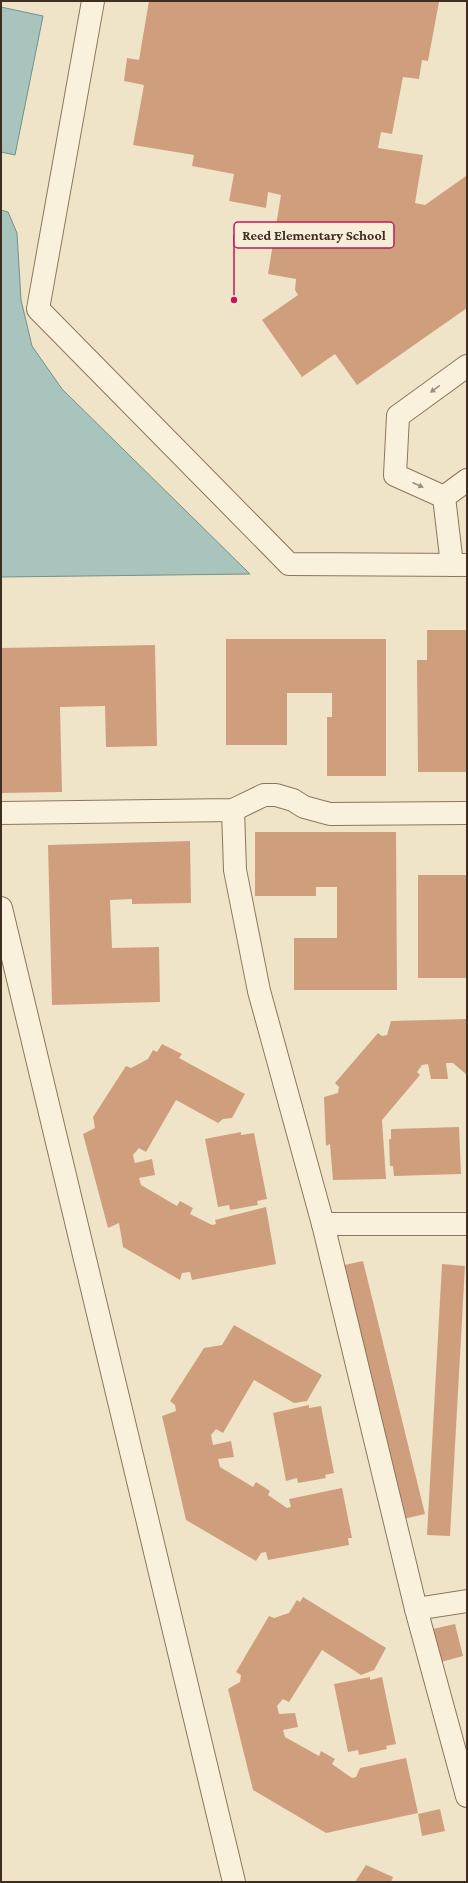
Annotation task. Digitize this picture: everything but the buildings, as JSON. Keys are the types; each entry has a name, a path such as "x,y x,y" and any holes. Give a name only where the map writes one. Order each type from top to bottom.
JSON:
{"lane":[{"path":"93,1 38,309 288,564 459,565 444,497"},
{"path":"444,497 395,475 398,416 467,366"},
{"path":"444,497 467,480"},
{"path":"1,813 232,810 264,795 276,795 293,800 304,807 330,814 467,813"},
{"path":"232,810 235,870 259,992 323,1224 416,1609 467,1796"},
{"path":"1,908 234,1882"},
{"path":"323,1224 467,1224"},
{"path":"416,1609 467,1601"}],"water":[{"path":"1,7 43,16 15,155 1,152"},
{"path":"1,210 8,212 17,233 21,300 32,346 62,389 250,574 1,577"}],"place":[{"name":"Reed Elementary School","path":"234,300"}]}
